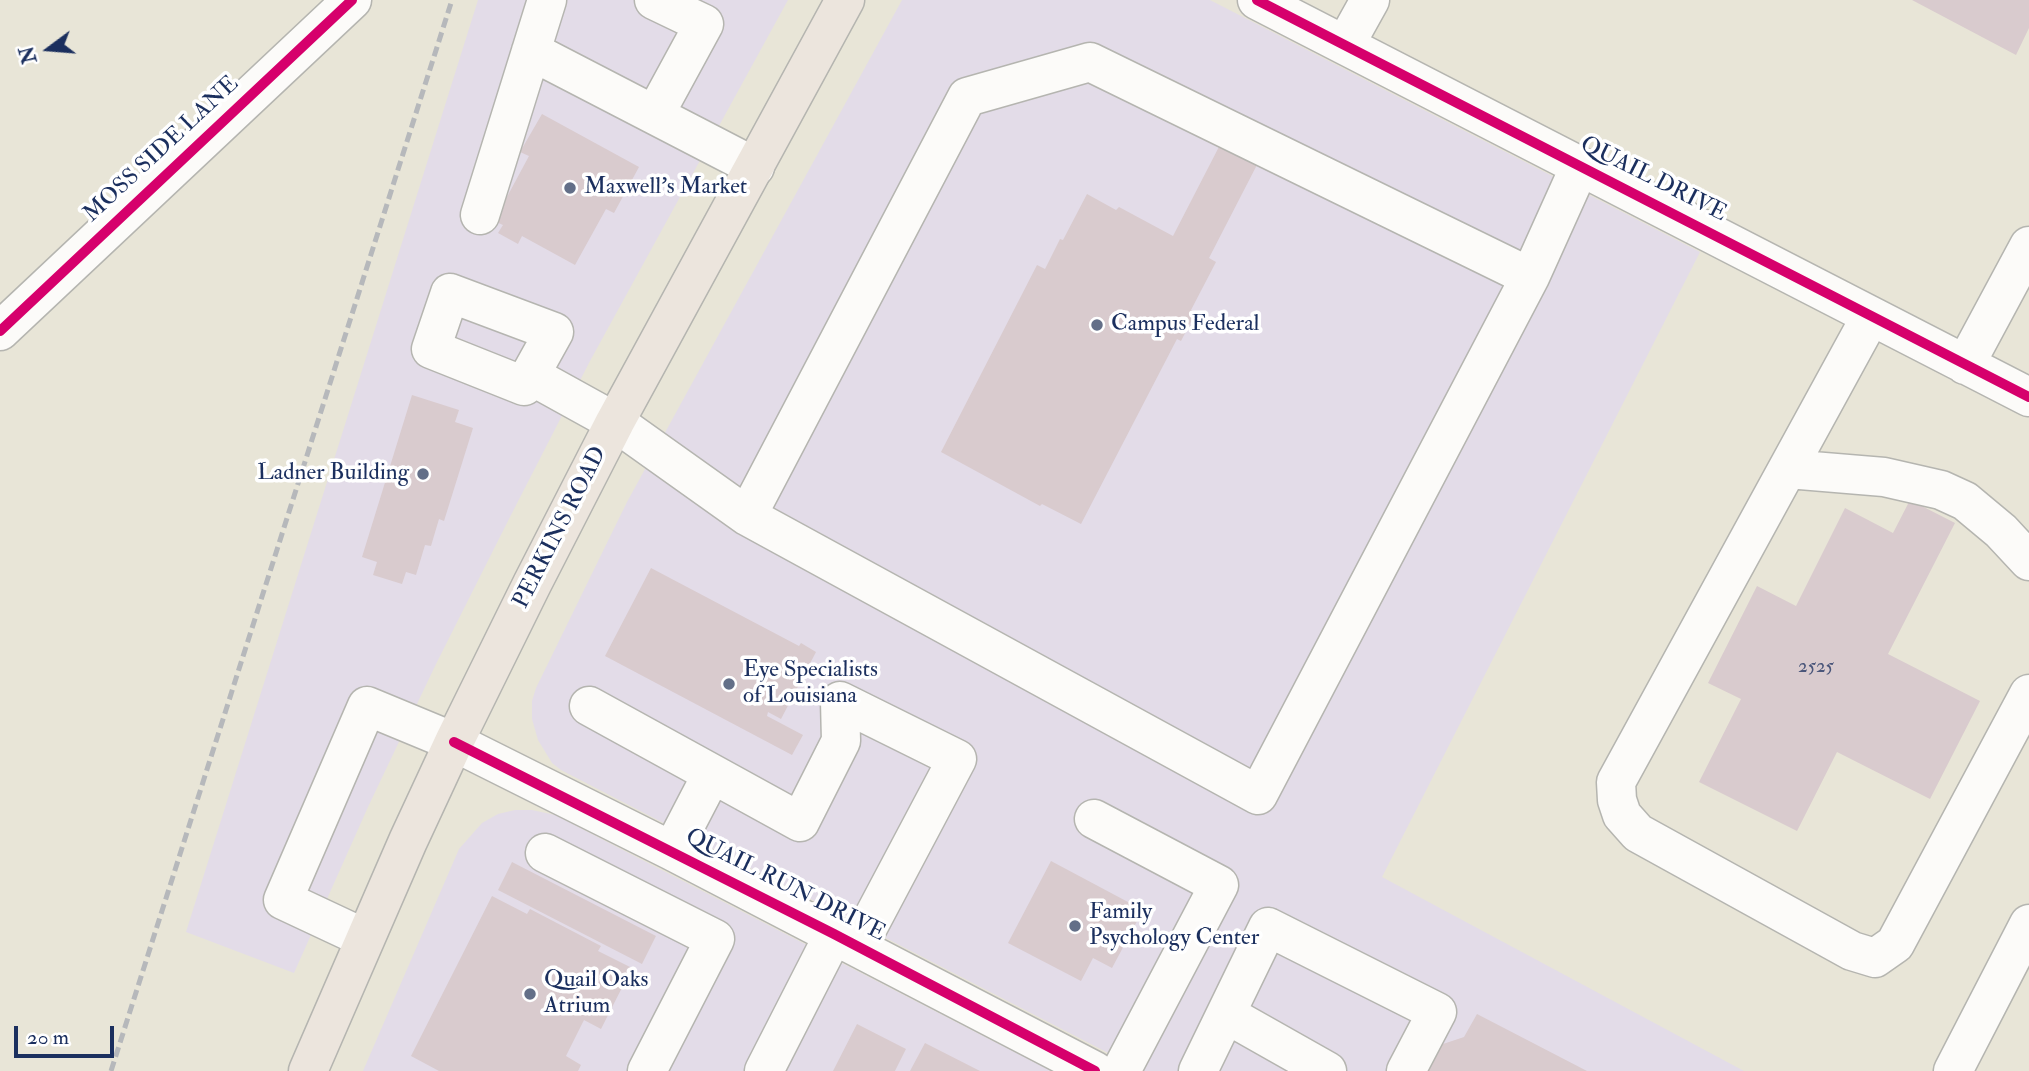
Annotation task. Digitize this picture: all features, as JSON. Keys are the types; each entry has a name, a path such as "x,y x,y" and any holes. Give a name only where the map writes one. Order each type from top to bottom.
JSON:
{"main road":[{"name":"PERKINS ROAD","path":"308,1071 364,939 454,742 615,422 845,0"}],"street":[{"name":"MOSS SIDE LANE","path":"0,331 352,0"},
{"path":"480,215 547,0"},
{"path":"654,0 704,24 655,114"},
{"name":"QUAIL DRIVE","path":"1257,0 1965,365 2027,392"},
{"path":"1345,45 1370,0"},
{"path":"531,51 755,167"},
{"path":"747,516 967,97 1090,62 1530,277"},
{"path":"530,375 615,422 747,516 1258,795 1530,277 1580,166"},
{"path":"1965,365 2029,246"},
{"path":"1871,316 1616,782 1617,800 1622,815 1638,833 1852,951 1875,958 1895,944 2029,694"},
{"path":"1788,469 1884,477 1941,490 1965,501 2001,531 2029,561"},
{"path":"589,706 800,822 841,741 840,701 957,759 764,1071"},
{"name":"QUAIL RUN DRIVE","path":"364,939 283,900 367,706 454,742 672,851 1095,1071"},
{"path":"672,851 712,774"},
{"path":"1094,819 1219,885 1121,1071"},
{"path":"545,853 715,939"},
{"path":"648,1071 743,888"},
{"path":"1953,1071 2029,924"},
{"path":"1198,1071 1268,927 1437,1012 1406,1071"},
{"path":"1226,1014 1327,1071"}],"shaded area":[{"path":"478,0 788,0 590,361 511,515 368,807 294,973 186,932"},
{"path":"902,0 1210,0 1700,252 1382,877 1744,1071 1143,1071 552,763 538,740 532,719 532,701 536,688 627,502"},
{"path":"532,810 555,815 1051,1071 363,1071 459,849 482,823 498,814"}],"building":[{"path":"1912,0 2029,0 2029,28 2016,55"},
{"name":"Maxwell's Market","path":"542,114 639,167 614,213 606,209 575,265 522,236 518,244 498,233 503,225 494,221 529,156 520,152"},
{"name":"Campus Federal","path":"1223,139 1260,159 1209,258 1216,262 1191,310 1196,312 1181,341 1177,339 1081,524 1042,504 1040,506 941,452 1037,265 1045,269 1087,194 1116,210 1119,207 1173,236"},
{"name":"Ladner Building","path":"412,395 459,410 455,422 473,428 444,521 439,519 431,546 425,545 416,575 406,572 402,584 373,575 377,562 362,557"},
{"path":"1910,500 1955,523 1888,654 1980,701 1930,799 1837,752 1797,831 1699,782 1741,699 1708,683 1757,586 1796,606 1845,508 1893,533"},
{"name":"Eye Specialists of Louisiana","path":"651,568 799,646 801,643 816,652 781,719 768,712 767,716 803,735 792,755 605,656"},
{"name":"Family Psychology Center","path":"1051,861 1143,910 1112,968 1093,958 1081,981 1008,943"},
{"path":"512,862 656,936 642,964 498,890"},
{"name":"Quail Oaks Atrium","path":"492,896 527,914 530,909 601,946 598,951 632,968 601,1029 584,1020 566,1056 581,1065 578,1071 439,1071 411,1056"},
{"path":"1477,1014 1587,1071 1420,1071 1434,1047 1464,1037"},
{"path":"857,1024 906,1049 895,1071 833,1071"},
{"path":"925,1043 980,1071 910,1071"}],"railway":[{"path":"111,1071 452,0"}],"cycle path":[{"path":"0,331 352,0"},
{"path":"1257,0 2029,397"},
{"path":"454,742 834,934 1095,1071"}],"place":[{"name":"Maxwell's Market","path":"570,188"},
{"name":"Campus Federal","path":"1097,325"},
{"name":"Ladner Building","path":"423,474"},
{"name":"Eye Specialists of Louisiana","path":"729,684"},
{"name":"Family Psychology Center","path":"1075,926"},
{"name":"Quail Oaks Atrium","path":"530,994"}]}
